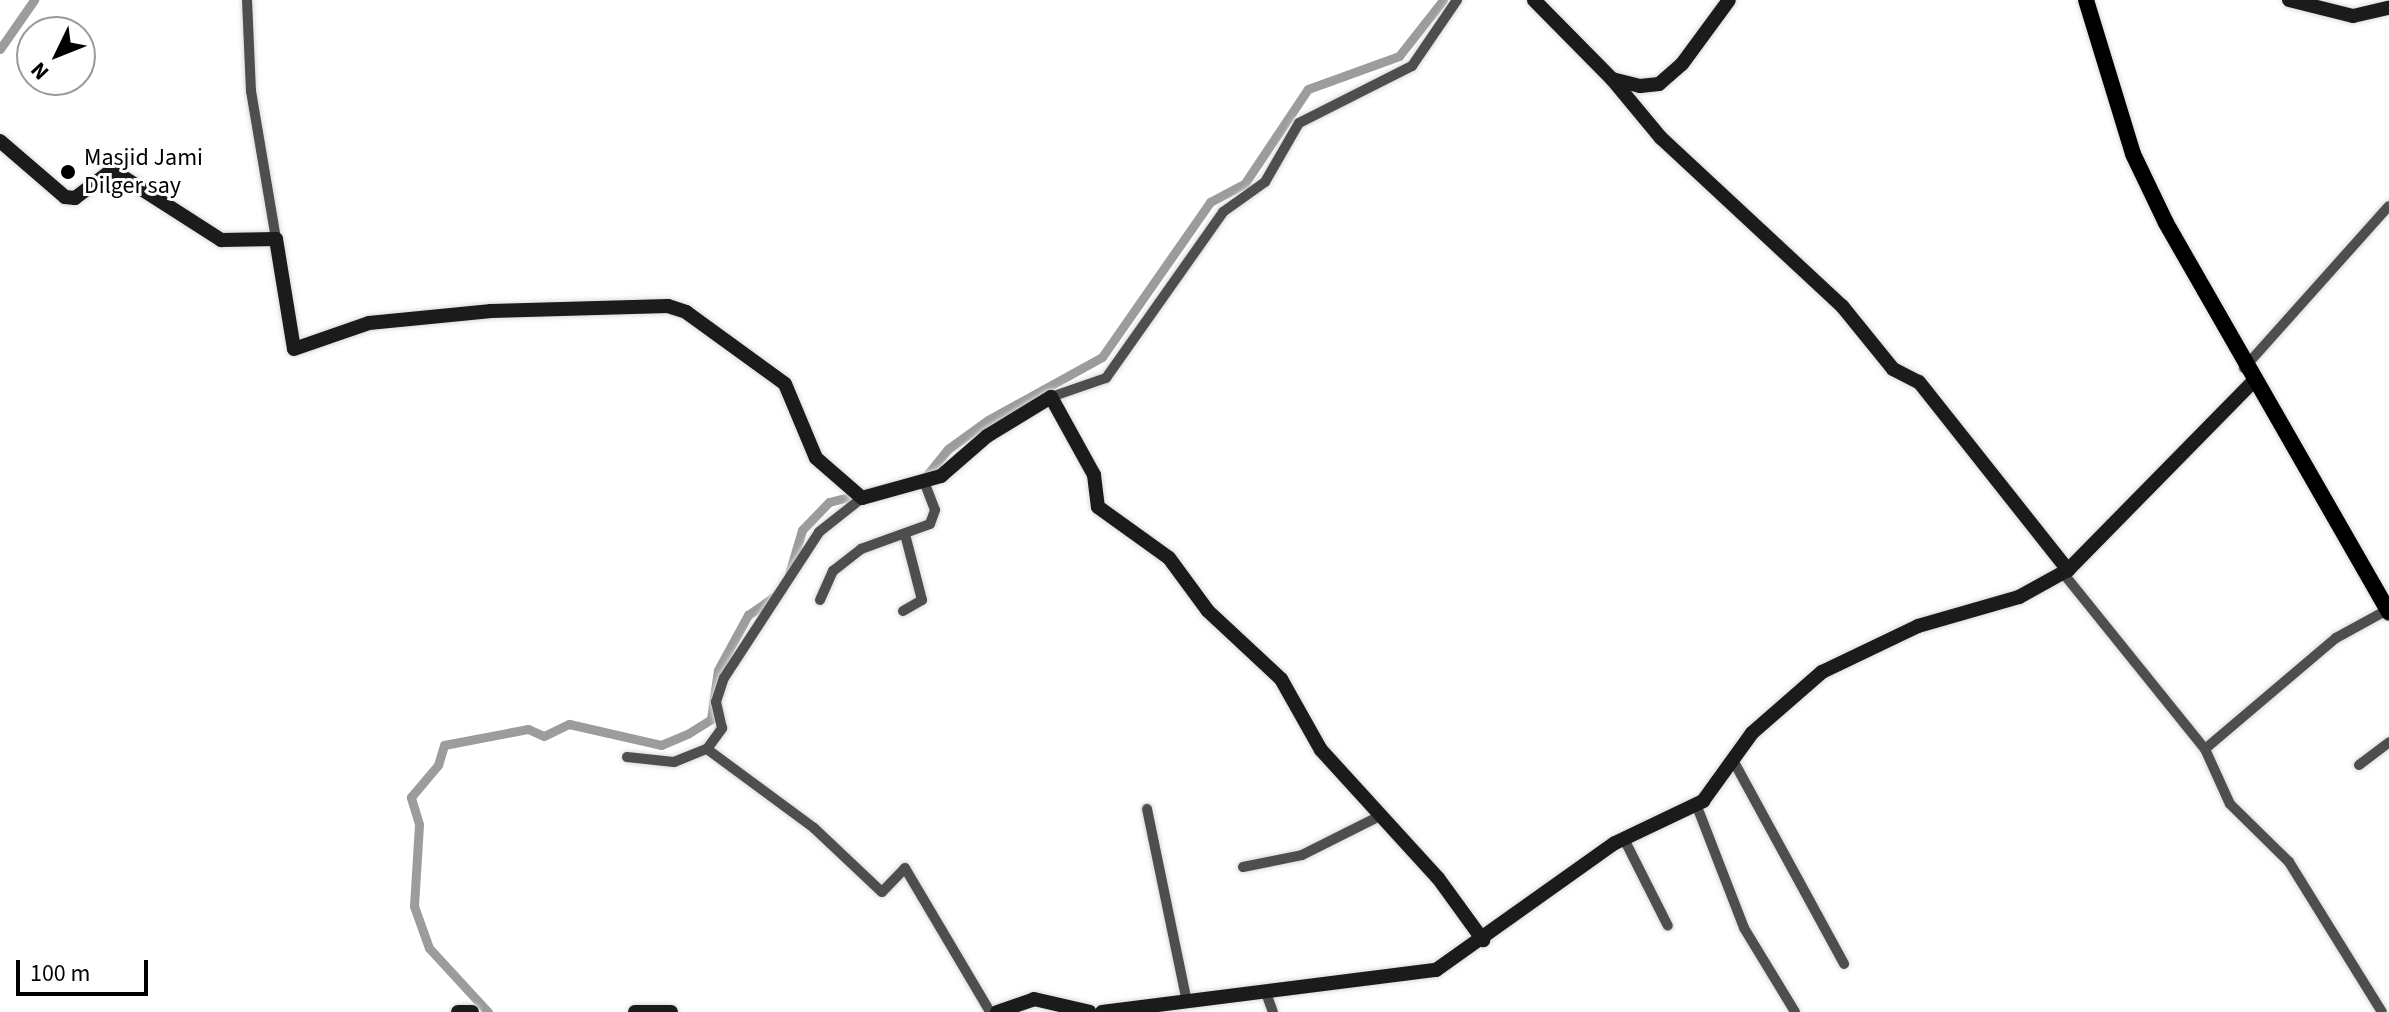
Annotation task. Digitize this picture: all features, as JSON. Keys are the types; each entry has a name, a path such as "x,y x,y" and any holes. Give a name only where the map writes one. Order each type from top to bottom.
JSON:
{"main road":[{"path":"2086,0 2133,154 2248,375 2388,612"}],"street":[{"path":"247,0 251,91 294,349 369,323 459,314 668,306 686,312 785,384 816,458 862,498"},
{"path":"627,757 674,762 707,749 722,728 716,702 724,678 819,532 862,498 924,482 1051,397 1106,378 1223,212 1265,182 1299,123 1412,66 1457,0"},
{"path":"1534,0 1612,79 1661,138 1842,306 1893,369 1919,382 2205,749 2230,804 2289,862 2382,1012"},
{"path":"1612,79 1659,84 1700,46 1729,0"},
{"path":"2289,0 2353,16 2389,8"},
{"path":"0,141 65,197 112,170 221,240 276,239"},
{"path":"1102,1012 1414,976 1483,940 1624,839 1696,804 1787,696 1822,672 1918,626 2005,602 2066,571 2248,375 2389,206"},
{"path":"1051,397 1094,475 1098,507 1169,558 1208,611 1281,679 1321,750 1483,940"},
{"path":"820,600 843,562 906,538 936,517 924,482"},
{"path":"903,611 922,600 906,538"},
{"path":"2205,749 2336,638 2388,612"},
{"path":"2359,765 2389,742"},
{"path":"707,749 814,828 882,892 905,868 990,1012"},
{"path":"1734,762 1844,964"},
{"path":"1696,804 1744,928 1795,1012"},
{"path":"1147,809 1187,1002"},
{"path":"1243,867 1302,855 1380,816"},
{"path":"1624,839 1668,926"},
{"path":"1266,993 1273,1012"},
{"path":"997,1012 1034,999 1090,1012"},
{"path":"458,1012 472,1012"},
{"path":"635,1012 671,1012"}],"waterway":[{"path":"0,49 34,0"},
{"path":"922,481 948,449 988,420 1102,357 1210,202 1245,183 1308,89 1399,56 1443,0"},
{"path":"789,574 802,530 829,502 896,485"},
{"path":"488,1012 429,948 414,906 419,824 411,797 438,765 444,745 528,729 544,736 569,724 661,745 689,733 711,719 718,670 748,615 778,594"}],"place":[{"name":"Masjid Jami Dilger say","path":"68,172"}]}
